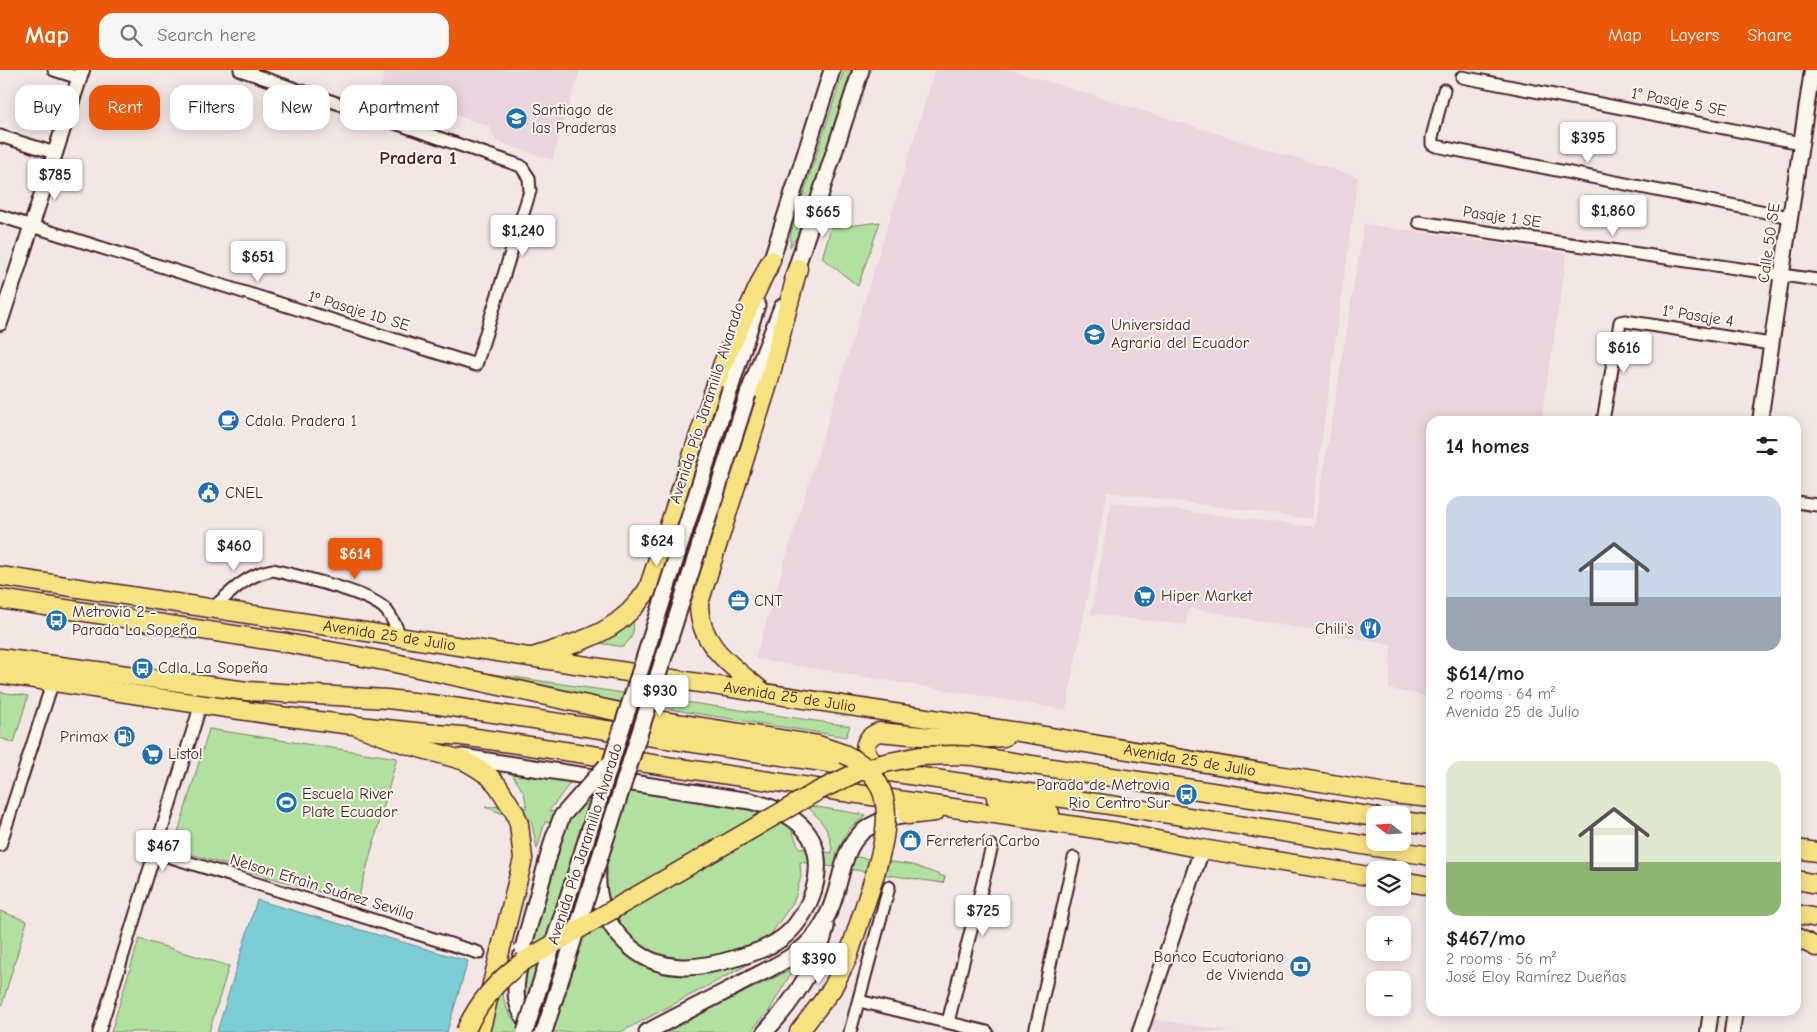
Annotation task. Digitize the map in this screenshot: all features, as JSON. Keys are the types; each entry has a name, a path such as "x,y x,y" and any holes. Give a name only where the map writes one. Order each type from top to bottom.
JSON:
{"main road":[{"name":"Avenida Pío Jaramillo Alvarado","path":"525,1032 832,70"},
{"name":"Avenida Pío Jaramillo Alvarado","path":"544,1032 748,394 798,268 861,70"},
{"path":"531,658 591,638 611,628 629,614 648,588 723,363 772,260"},
{"path":"764,694 709,642 700,623 699,603 769,381 798,268"},
{"name":"Avenida 25 de Julio","path":"0,576 1032,734 1392,794 1426,797"},
{"name":"Avenida 25 de Julio","path":"0,600 288,643 395,663 657,720 829,749 854,758 863,765 880,787 887,810 887,832 848,956 832,989 799,1032"},
{"path":"288,643 402,638"},
{"path":"0,658 247,691 387,699 439,705 1157,812 1426,855"},
{"path":"0,674 409,732 462,736 1117,832 1202,849 1366,876"},
{"path":"247,691 351,724 402,743 441,753 500,764 750,801 768,806 796,820 807,831 818,853 818,865 816,879 806,908 798,922 776,942 748,955 713,965 680,968 663,965 635,952 614,930 605,916 598,897 599,856"},
{"path":"1032,734 963,740 933,739 885,731 874,734 870,738 866,749 870,760 1117,832"},
{"path":"441,753 464,761 489,776 515,813 522,844 523,858 480,1032"},
{"path":"535,1032 522,1018 515,997 516,981 552,840 569,805 603,771 613,754"},
{"path":"465,1032 486,996 503,977 524,962 816,792 860,771 885,763 920,756 973,756 1366,816"},
{"path":"1392,794 1426,804"},
{"path":"765,1032 781,1015 804,981 824,935 848,852 859,834 878,821 907,815 957,809"},
{"path":"1411,822 1426,824"},
{"path":"1801,850 1817,852"},
{"path":"1411,881 1426,880"},
{"path":"1801,881 1817,884"},
{"path":"1411,882 1426,885"},
{"path":"647,1032 796,955 817,932 830,912"},
{"path":"1801,915 1817,918"},
{"path":"1801,940 1816,948"},
{"path":"1801,945 1816,948"}],"street":[{"path":"0,320 80,74 54,70"},
{"name":"1º Pasaje 1D SE","path":"0,216 476,365 530,191 529,178 521,166 516,162 240,70"},
{"name":"Calle 50 SE","path":"1761,416 1812,70"},
{"name":"1° Pasaje 5 SE","path":"1462,77 1801,142"},
{"path":"1444,90 1432,137 1432,144 1436,146 1790,217"},
{"path":"0,136 55,154"},
{"name":"Pasaje 1 SE","path":"1419,222 1817,280"},
{"name":"1° Pasaje 4","path":"1604,416 1620,322 1625,321 1771,344"},
{"path":"1801,503 1817,505"},
{"path":"212,609 244,581 261,572 274,570 360,596 381,605 389,614 402,638"},
{"path":"0,845 53,681"},
{"path":"100,1032 201,704"},
{"path":"948,1022 992,846"},
{"path":"1140,1032 1202,849"},
{"name":"Nelson Efraìn Suárez Sevilla","path":"155,852 479,953"},
{"path":"1035,1032 1074,858"},
{"path":"850,1032 890,887"},
{"path":"859,1001 948,1022 975,1031 988,1032"},
{"path":"1708,1032 1710,1016"},
{"path":"1732,1032 1734,1016"}],"shaded area":[{"name":"Santiago de las Praderas","path":"386,70 580,70 552,160 496,141 489,126 457,116 457,85 381,85"},
{"name":"Universidad Agraria del Ecuador","path":"935,70 1010,70 1358,177 1311,519 1107,492 1066,710 755,659"},
{"path":"1364,224 1567,254 1542,416 1426,416 1426,696 1389,689 1391,645 1189,608 1185,625 1091,614 1111,502 1314,527"},
{"path":"1153,1019 1235,1032 1149,1032"}],"green space":[{"path":"844,70 852,70 798,235 790,247 791,232"},
{"path":"880,222 858,286 822,258 831,228"},
{"path":"633,619 634,628 632,635 623,647 599,643"},
{"path":"486,673 850,726 846,737 586,696"},
{"path":"0,692 28,696 14,743 0,738"},
{"name":"Escuela River Plate Ecuador","path":"209,729 397,758 357,903 173,849"},
{"path":"512,774 571,782 549,811 574,815 597,789 628,790 756,809 768,813 791,828 799,848 832,853 830,838 824,826 805,805 866,815 848,830 836,854 913,865 945,877 943,883 800,862 801,877 794,901 751,963 621,1032 554,1032 525,994 523,982 566,826 545,822 537,849 531,820 511,817 485,807 511,806 527,808 524,793"},
{"path":"0,911 27,921 2,1005 0,1004"},
{"path":"139,939 229,966 209,1032 111,1032"},
{"path":"794,968 769,1011 750,1032 664,1032"},
{"path":"502,972 502,990 506,1005 513,1019 525,1032 486,1032"}],"water":[{"path":"257,900 468,961 447,1032 217,1032"}],"place":[{"name":"Santiago de las Praderas","path":"516,119"},
{"name":"Universidad Agraria del Ecuador","path":"1095,334"},
{"name":"Cdala. Pradera 1","path":"229,421"},
{"name":"CNEL","path":"209,493"},
{"name":"Hiper Market","path":"1145,596"},
{"name":"CNT","path":"738,601"},
{"name":"Metrovia 2 - Parada La Sopeña","path":"56,621"},
{"name":"Chili's","path":"1370,629"},
{"name":"Cdla. La Sopeña","path":"142,668"},
{"name":"Primax","path":"124,737"},
{"name":"Listo!","path":"152,754"},
{"name":"Parada de Metrovia Rio Centro Sur","path":"1186,794"},
{"name":"Escuela River Plate Ecuador","path":"286,803"},
{"name":"Ferretería Carbo","path":"910,841"},
{"name":"Banco Ecuatoriano de Vivienda","path":"1300,966"}],"district":[{"name":"Pradera 1","path":"418,158"}]}
